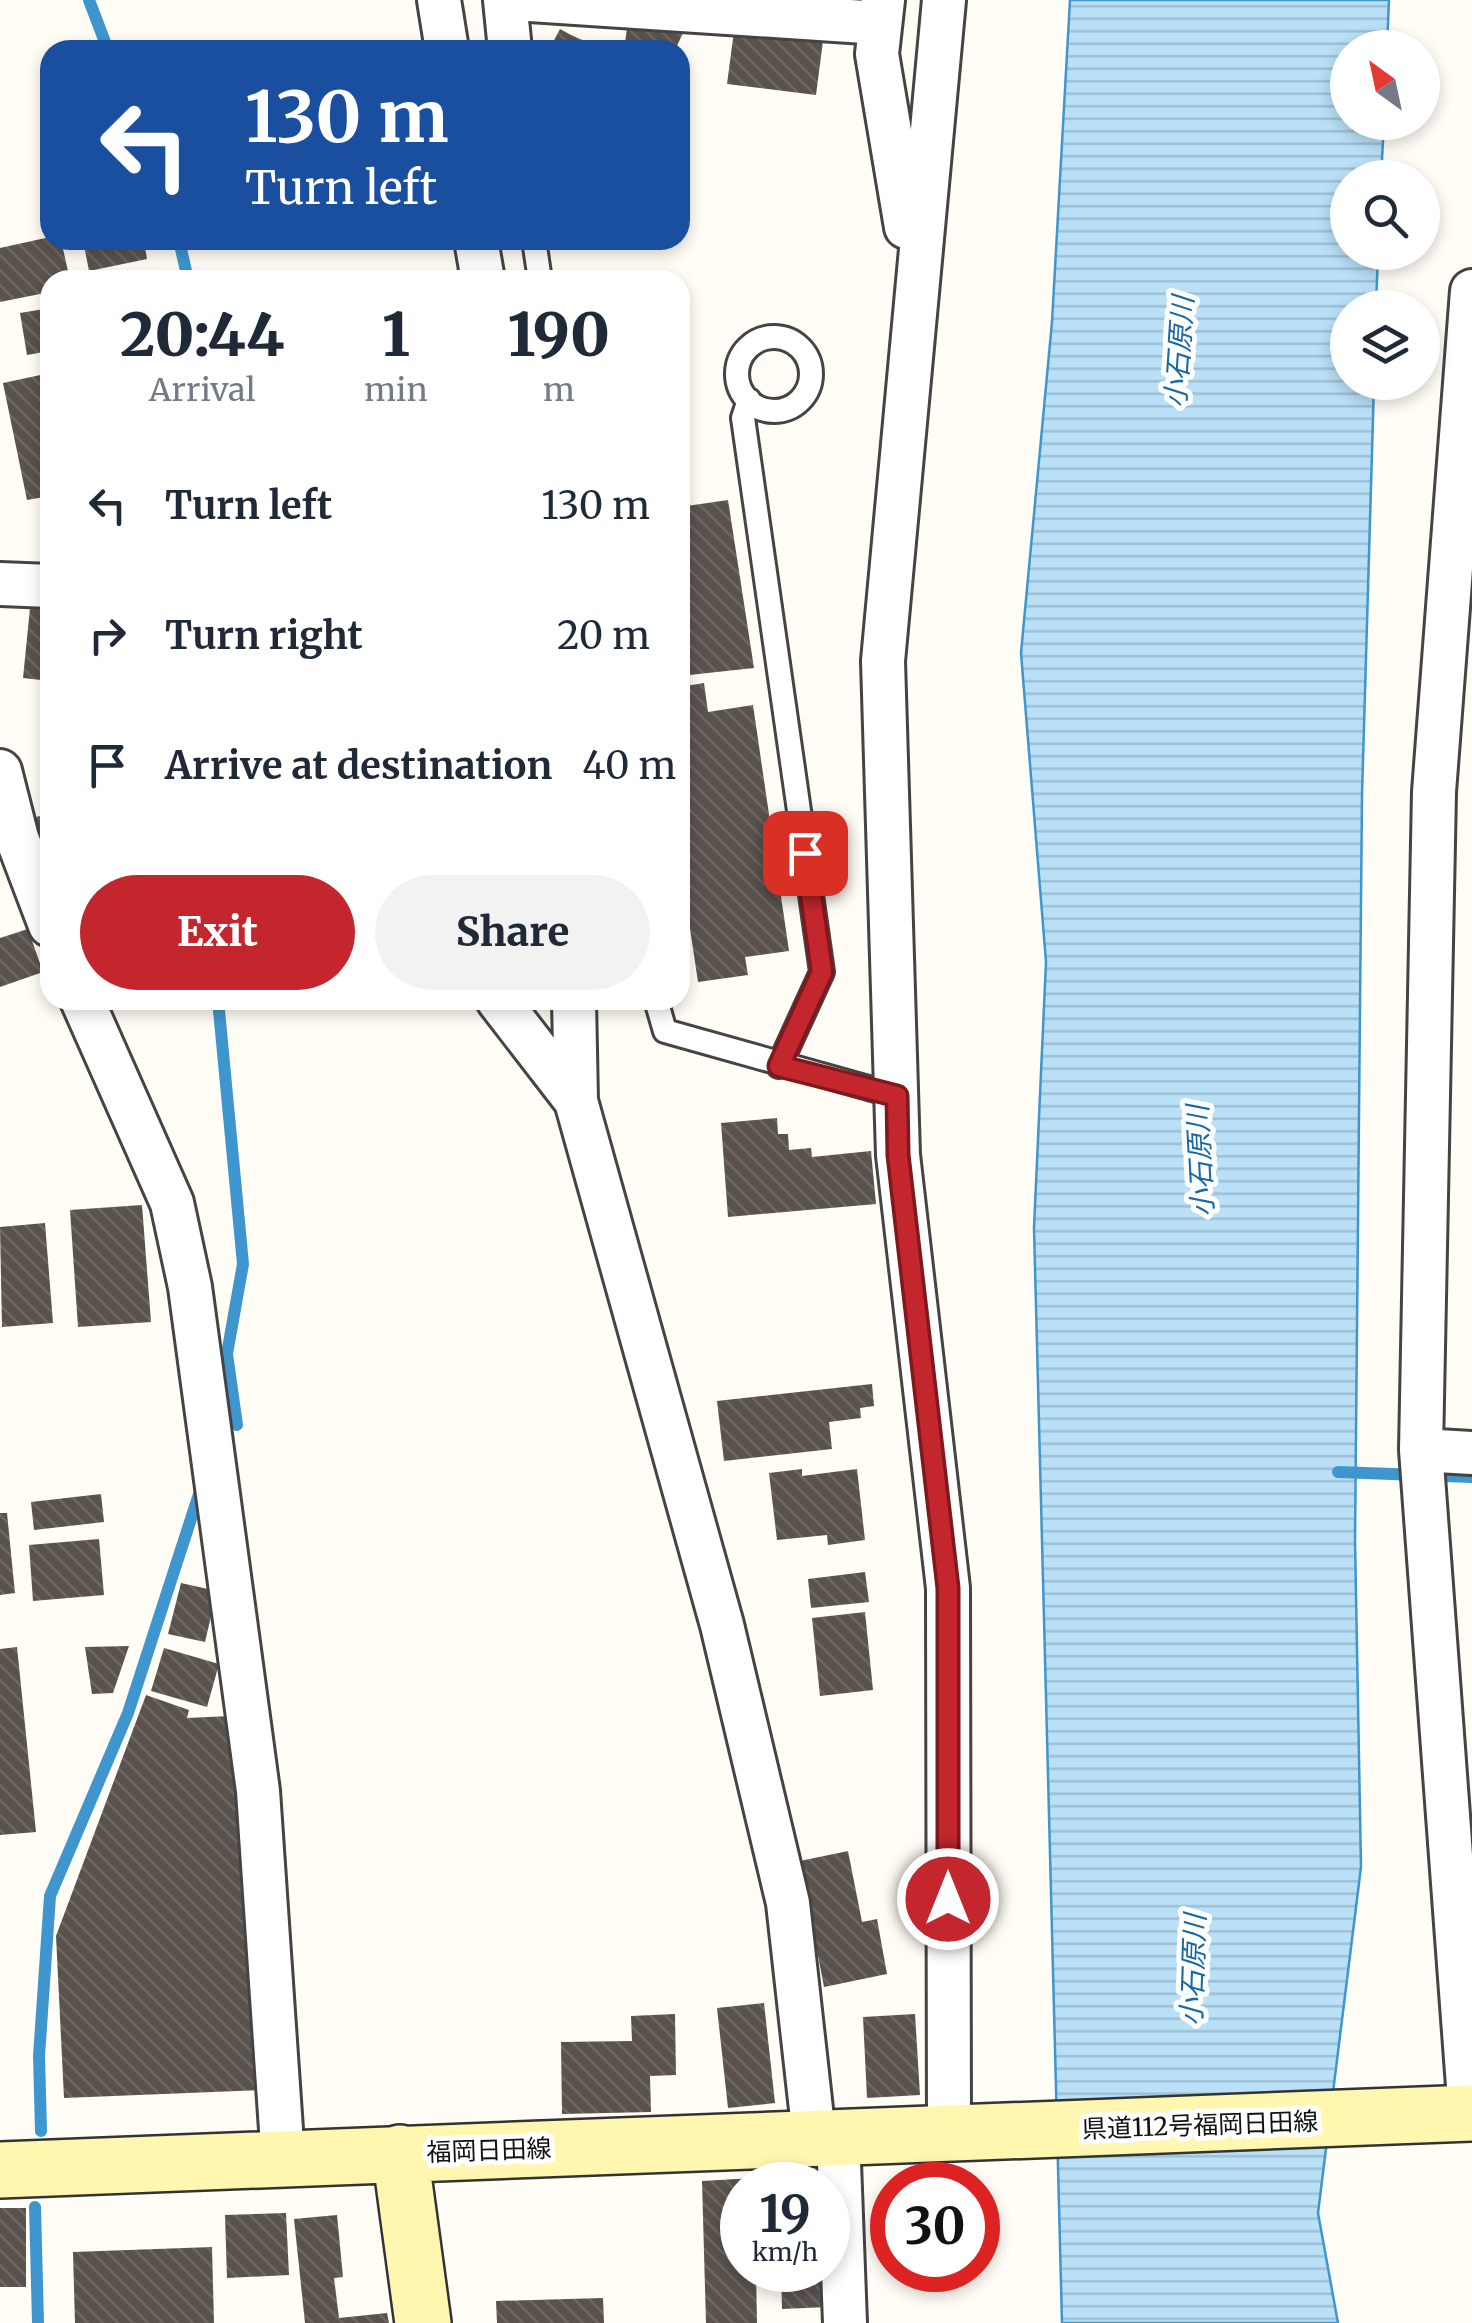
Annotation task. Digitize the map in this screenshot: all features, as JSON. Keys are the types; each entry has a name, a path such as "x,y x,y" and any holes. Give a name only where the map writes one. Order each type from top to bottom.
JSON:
{"main road":[{"name":"県道112号福岡日田線","path":"964,2132 1458,2120"},
{"name":"福岡日田線","path":"0,2170 964,2132"},
{"path":"400,2154 423,2323"}],"street":[{"path":"439,0 445,40"},
{"path":"505,0 509,40"},
{"path":"530,0 881,12 877,54 916,288"},
{"path":"944,0 883,661 898,1155 948,1588 964,2132"},
{"path":"1458,2120 1421,1450 1436,758 1472,291"},
{"path":"0,584 40,586"},
{"path":"0,771 17,838 40,898"},
{"path":"86,1010 172,1203 190,1288 258,1790 283,2159"},
{"path":"506,1010 576,1100"},
{"path":"574,1010 576,1100 722,1626 784,1885 826,2136 845,2323"},
{"path":"1421,1450 1472,1453"}],"lane":[{"path":"749,400 744,418 822,972 779,1066"},
{"path":"659,1010 665,1031 897,1096"}],"water":[{"name":"小石原川","path":"1070,0 1389,0 1388,30 1330,30 1330,140 1383,140 1382,160 1330,160 1330,270 1377,270 1377,290 1330,290 1330,400 1374,400 1362,795 1355,1540 1361,1867 1318,2213 1338,2323 1062,2323 1034,1228 1046,962 1021,653 1052,322"}],"building":[{"path":"643,12 683,33 680,40 625,40 628,21"},
{"path":"560,29 582,40 554,40"},
{"path":"734,31 823,41 816,95 727,84"},
{"path":"40,239 40,250 63,250 68,270 40,270 40,294 0,302 0,248"},
{"path":"85,250 146,250 147,259 89,270"},
{"path":"40,310 40,353 27,355 20,313"},
{"path":"40,375 40,498 27,500 3,383"},
{"path":"728,500 754,668 690,675 690,506"},
{"path":"31,598 40,598 40,680 23,678"},
{"path":"704,683 708,712 753,705 789,951 745,957 748,975 698,982 690,929 690,685"},
{"path":"40,816 40,857 31,818"},
{"path":"28,929 40,973 0,987 0,938"},
{"path":"777,1118 778,1134 788,1134 789,1150 811,1148 812,1157 871,1151 876,1204 728,1217 721,1123"},
{"path":"142,1205 151,1322 78,1327 70,1210"},
{"path":"45,1223 53,1323 2,1327 0,1227"},
{"path":"872,1384 874,1406 860,1408 861,1418 829,1422 832,1449 724,1461 717,1401"},
{"path":"802,1469 802,1476 857,1469 865,1540 828,1545 827,1535 777,1540 769,1473"},
{"path":"101,1494 104,1522 34,1530 31,1502"},
{"path":"0,1513 7,1513 15,1593 0,1595"},
{"path":"99,1539 104,1595 33,1601 29,1545"},
{"path":"865,1572 869,1602 811,1608 808,1579"},
{"path":"181,1583 217,1591 205,1642 168,1634"},
{"path":"865,1612 873,1690 820,1696 812,1618"},
{"path":"129,1646 113,1693 92,1694 85,1647"},
{"path":"17,1647 36,1832 0,1835 0,1649"},
{"path":"164,1648 219,1664 207,1707 151,1691"},
{"path":"146,1695 189,1710 187,1718 230,1716 232,1761 239,1760 262,2090 64,2098 56,1936"},
{"path":"848,1851 862,1922 877,1919 887,1974 824,1987 800,1861"},
{"path":"764,2003 775,2103 728,2108 717,2008"},
{"path":"675,2014 676,2075 650,2076 651,2112 562,2114 561,2042 632,2041 631,2016"},
{"path":"915,2014 920,2095 867,2098 863,2017"},
{"path":"720,2180 720,2292 756,2292 757,2323 706,2323 702,2181"},
{"path":"0,2208 26,2208 26,2287 0,2287"},
{"path":"286,2213 289,2275 227,2278 225,2215"},
{"path":"337,2215 343,2277 334,2278 339,2318 387,2313 389,2323 305,2323 294,2219"},
{"path":"212,2247 214,2323 75,2323 73,2252"},
{"path":"782,2292 827,2292 828,2307 782,2309"},
{"path":"603,2298 604,2323 497,2323 496,2301"}],"waterway":[{"path":"89,0 104,40"},
{"path":"181,250 186,270"},
{"path":"219,1010 243,1264 227,1354 237,1425"},
{"path":"1338,1472 1472,1477"},
{"path":"41,2131 39,2056 50,1896 128,1713 200,1491"},
{"path":"35,2207 38,2323"}],"route":[{"path":"805,853 822,972 779,1066 897,1096 898,1155 948,1588 948,1899"}]}
